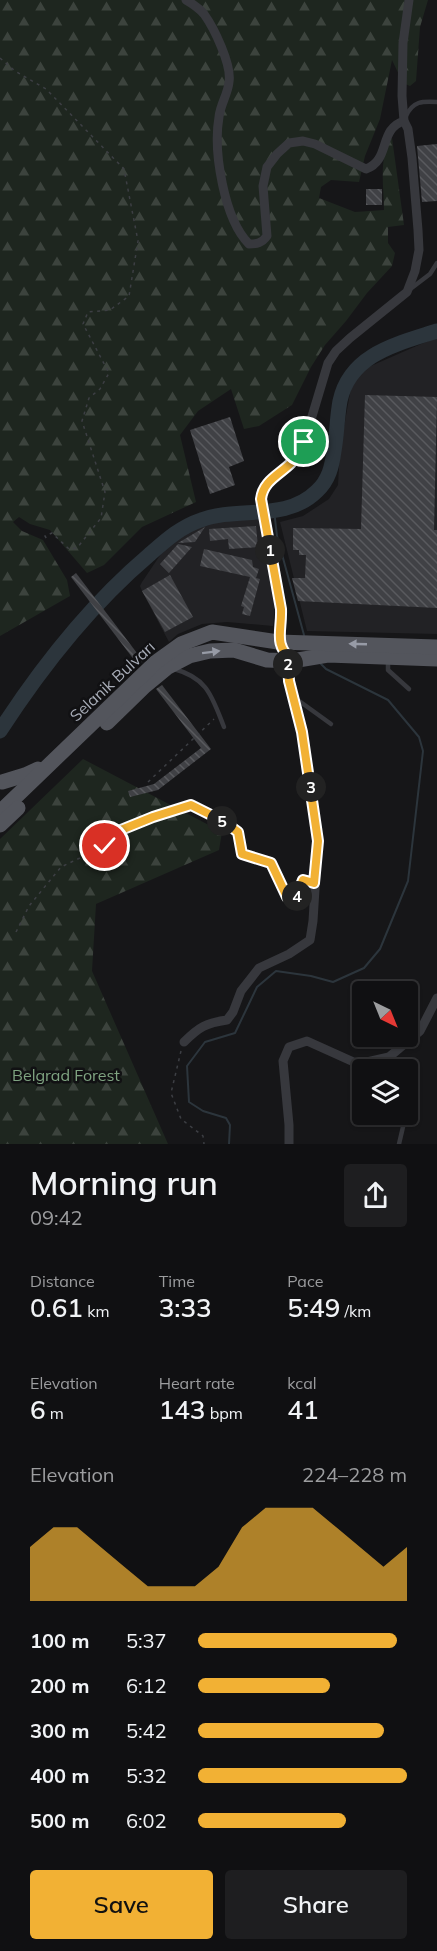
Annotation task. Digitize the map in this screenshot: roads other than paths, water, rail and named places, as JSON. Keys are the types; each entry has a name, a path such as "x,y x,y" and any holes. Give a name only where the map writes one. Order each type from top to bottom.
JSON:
{"main road":[{"name":"Selanik Bulvarı","path":"10,795 54,760 156,662 181,644 212,632 278,642 437,647"},
{"path":"234,650 258,650 278,642 290,661"},
{"name":"Selanik Bulvarı","path":"10,795 168,667 189,656 210,651 234,650 267,660 290,661 328,656 437,659"},
{"path":"0,812 10,795"},
{"path":"0,825 10,795"}],"street":[{"path":"186,0 196,6 215,32 229,70 229,83 218,127 222,180 236,226 249,244 264,241 267,237 263,186 267,167 289,143 303,141 315,144 366,169 373,167 382,156 390,129 404,121"},
{"path":"278,642 282,622 281,609 265,525 262,490 293,461 304,442 319,388 328,363 336,351 407,292 415,271 419,250 408,129 404,121 403,43 409,0"},
{"path":"184,1042 198,1028 227,1020 242,991 259,968 289,954 310,940 318,841 302,732 289,681 290,661"},
{"path":"289,1144 290,1125 283,1061 289,1047 307,1041 358,1064 386,1058 420,1031 437,998"}],"lane":[{"path":"404,121 407,112 414,104 422,101 437,102"},
{"path":"407,292 430,274 437,263"},
{"path":"388,657 388,670 409,689"},
{"path":"168,667 187,672 207,687 224,727"},
{"path":"292,697 331,724"},
{"path":"399,1144 403,1125"}],"waterway":[{"path":"0,731 50,660 87,616 127,575 173,535 186,526 215,516 291,507 305,501 317,491 331,467 340,401 345,385 354,372 377,353 391,346 437,331"},
{"path":"274,510 277,536 304,635"},
{"path":"229,1144 230,1125 226,1118 203,1111 189,1102 187,1066 205,1042 235,1033 257,987 276,971 333,982 364,968 380,949 408,881 423,751 419,737 388,700 326,669 321,664"}],"park label":[{"name":"Belgrad Forest","path":"66,1075"}]}
